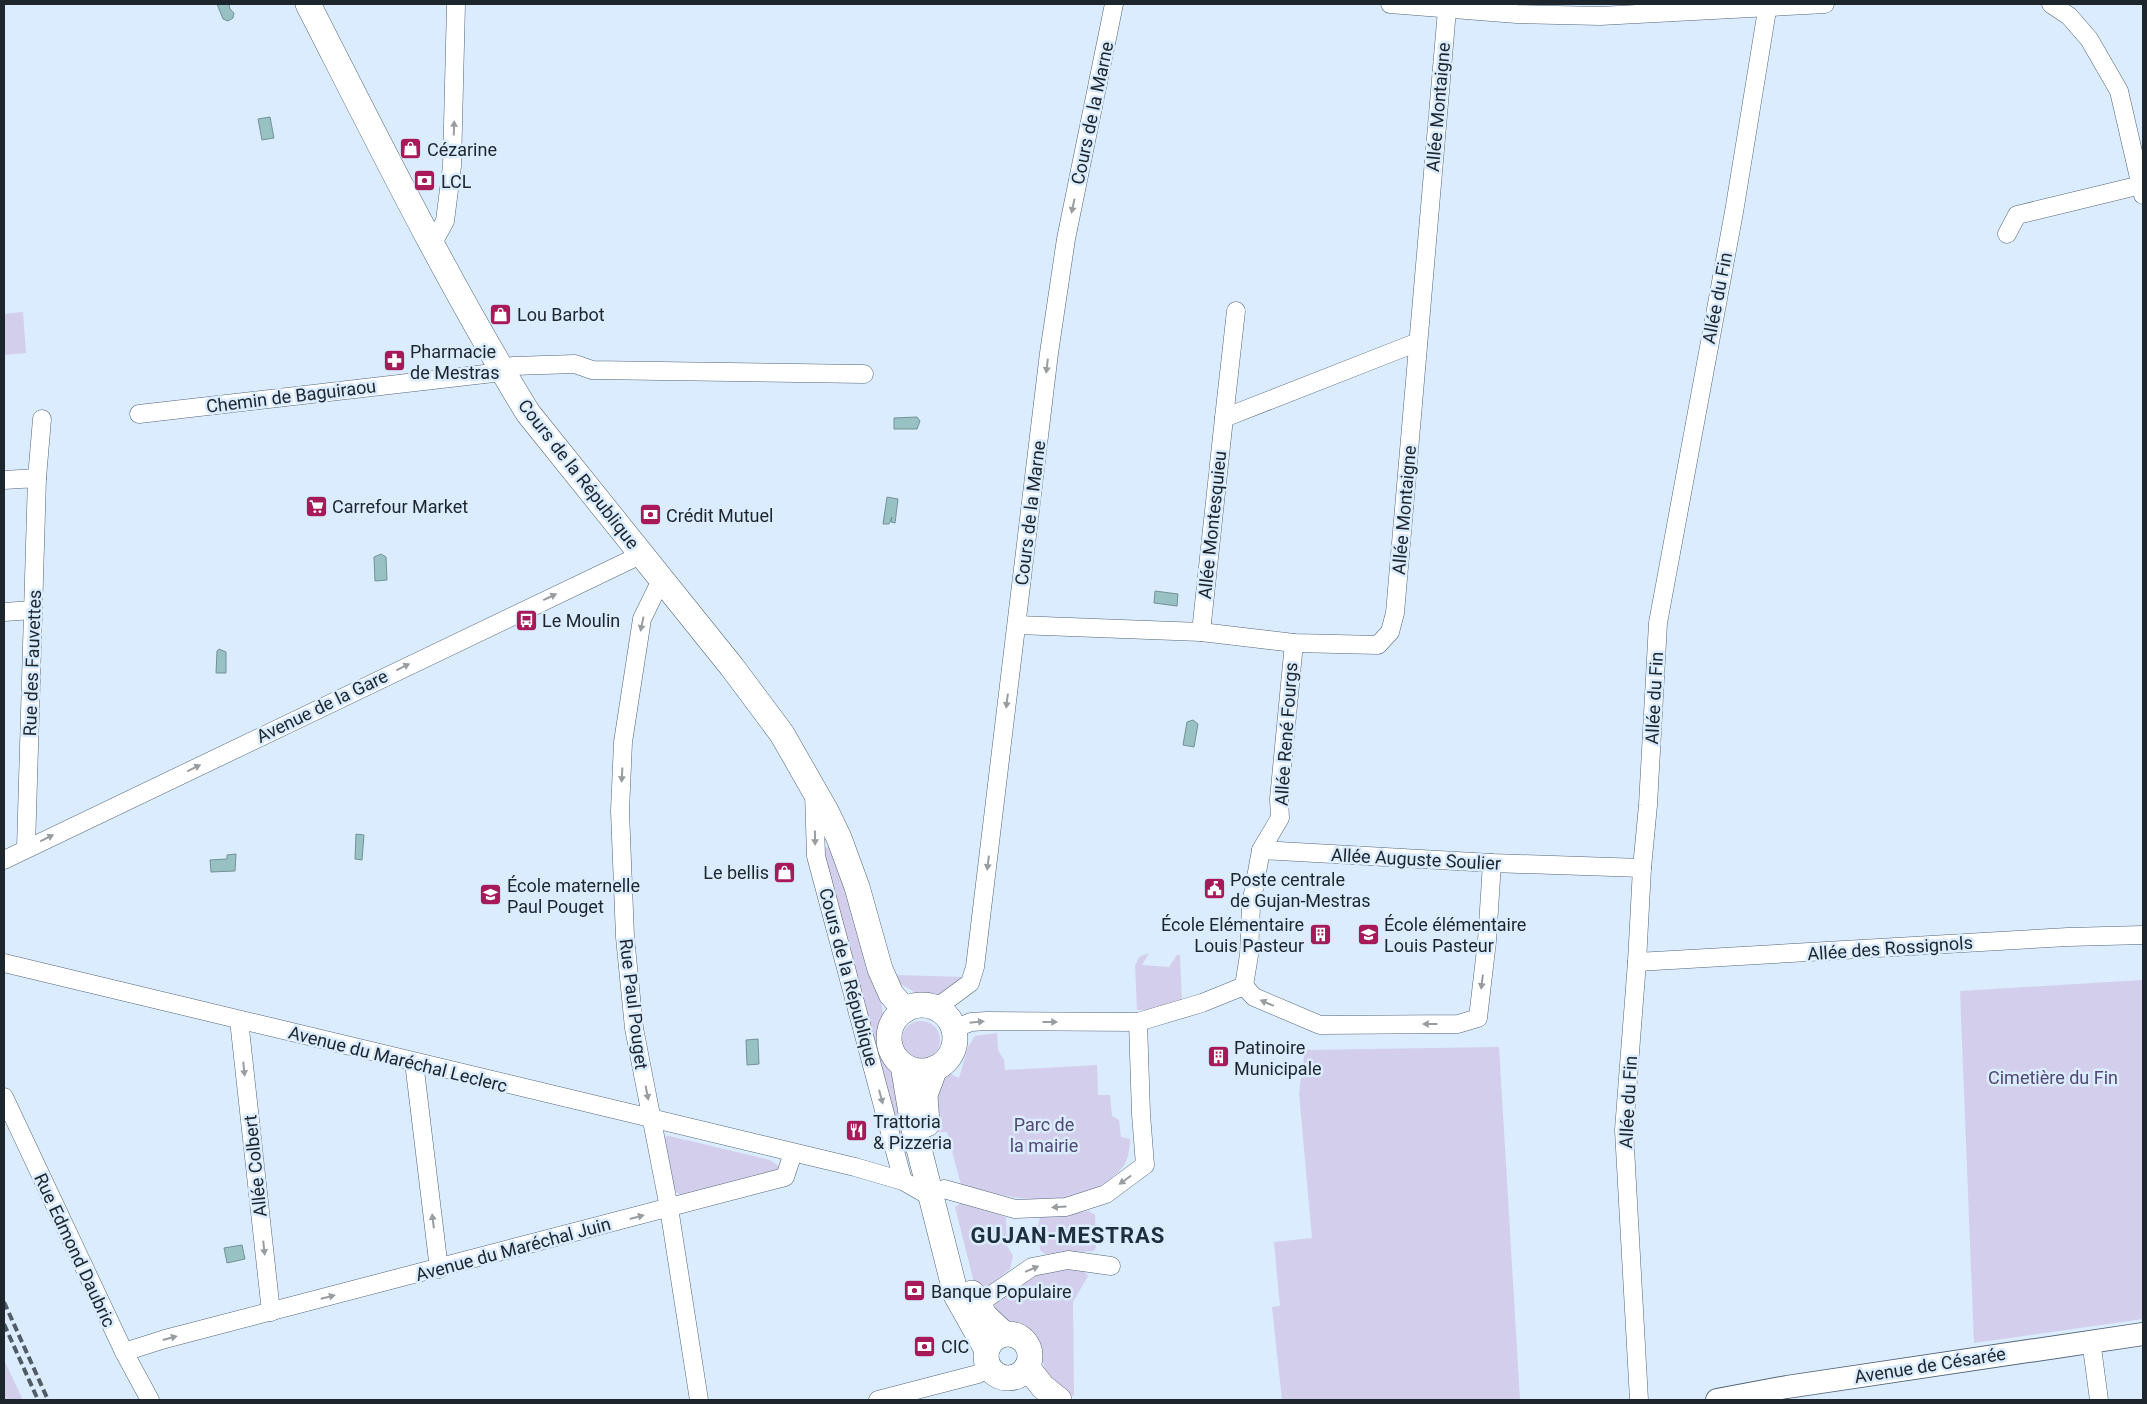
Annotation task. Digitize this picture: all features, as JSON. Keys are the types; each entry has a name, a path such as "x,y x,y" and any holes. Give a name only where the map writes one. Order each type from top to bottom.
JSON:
{"main road":[{"name":"Cours de la République","path":"308,4 432,243 502,372 541,432 640,553 767,714 814,789 848,860 880,969 891,994 905,1010"},
{"path":"935,1068 919,1070 903,1065 895,1057 889,1037 891,1026 897,1017 915,1005 926,1005 936,1008 950,1021 954,1029 953,1048 949,1056 935,1068 925,1095 926,1122 956,1295 993,1350"},
{"path":"903,1065 902,1170 938,1193 967,1281 977,1305 985,1316 999,1376 1021,1372 1030,1360 1028,1346 1018,1336 993,1350"},
{"path":"1021,1372 1036,1400"},
{"path":"1021,1372 1059,1400"}],"street":[{"path":"432,243 444,221 452,166 456,4"},
{"name":"Cours de la Marne","path":"936,1008 970,983 975,968 1049,353 1066,238 1114,4"},
{"path":"1390,4 1447,10 1600,16 1825,4"},
{"path":"2007,234 2017,215 2142,190 2119,91 2070,10 2051,4"},
{"name":"Allée du Fin","path":"1640,1400 1624,1130 1648,806 1658,623 1734,212 1768,6"},
{"name":"Allée Montaigne","path":"1017,626 1201,632 1294,643 1378,645 1390,632 1395,613 1447,10"},
{"name":"Allée Montesquieu","path":"1201,632 1236,311"},
{"path":"1224,418 1418,342"},
{"name":"Chemin de Baguiraou","path":"139,414 502,372 513,366 575,364 592,370 864,374"},
{"name":"Rue des Fauvettes","path":"26,848 37,478 42,419"},
{"path":"4,480 37,478"},
{"name":"Avenue de la Gare","path":"4,860 630,560 640,553"},
{"name":"Rue Paul Pouget","path":"661,580 642,619 624,742 620,812 625,937 634,1028 669,1208 699,1400"},
{"path":"4,612 33,610"},
{"name":"Allée René Fourgs","path":"1261,850 1280,818 1279,799 1294,643"},
{"name":"Cours de la République","path":"814,789 816,856 902,1170"},
{"path":"1244,986 1249,955 1251,905 1261,850"},
{"name":"Allée Auguste Soulier","path":"1261,850 1492,863 1642,868"},
{"path":"1244,986 1254,997 1320,1025 1458,1024 1478,1018 1487,941 1492,863"},
{"name":"Allée des Rossignols","path":"1637,962 2068,937 2143,935"},
{"name":"Avenue du Maréchal Leclerc","path":"4,963 793,1153"},
{"path":"954,1029 971,1022 987,1021 1138,1022 1202,1003 1244,986"},
{"name":"Allée Colbert","path":"239,1020 271,1312"},
{"path":"938,1193 1015,1209 1066,1207 1106,1194 1145,1166 1138,1022"},
{"path":"414,1062 439,1269"},
{"name":"Rue Edmond Daubric","path":"4,1097 124,1352 150,1400"},
{"path":"793,1153 902,1170"},
{"name":"Avenue du Maréchal Juin","path":"124,1352 784,1177 793,1153"},
{"path":"977,1305 1032,1267 1068,1260 1111,1266"},
{"name":"Avenue de Césarée","path":"1717,1400 1787,1387 2091,1340 2143,1334"},
{"path":"2091,1340 2099,1400"},
{"path":"878,1400 978,1374 993,1350"}],"green space":[{"path":"23,312 26,353 4,355 4,314"},
{"path":"829,846 835,851 871,975 881,1002 883,1015 878,1035 879,1047 883,1060 892,1071 909,1154 905,1154 902,1149 823,850"},
{"path":"1149,953 1142,965 1169,967 1177,955 1180,955 1182,1002 1158,1010 1137,1010 1135,966 1139,957"},
{"path":"897,975 962,977 948,993 923,997 899,983"},
{"name":"Cimetière du Fin","path":"2143,980 2143,1319 1974,1343 1960,991"},
{"path":"921,1021 928,1022 934,1027 939,1033 939,1047 934,1053 928,1058 921,1059 914,1058 908,1053 903,1047 902,1040 903,1033 908,1027 914,1022"},
{"name":"Parc de la mairie","path":"997,1033 998,1050 1004,1060 1005,1070 1097,1065 1098,1095 1110,1095 1112,1116 1119,1120 1121,1137 1130,1139 1127,1160 1117,1174 1089,1192 1071,1198 1053,1200 1016,1198 961,1185 947,1132 937,1132 931,1124 935,1087 949,1073 959,1078 968,1047 975,1036"},
{"path":"1499,1047 1520,1400 1282,1400 1272,1307 1280,1306 1274,1242 1312,1238 1299,1093 1305,1050"},
{"path":"669,1136 770,1160 780,1167 776,1173 681,1196 673,1189 664,1137"},
{"path":"961,1203 1006,1217 1007,1246 1013,1256 1010,1269 983,1291 976,1290 955,1207"},
{"path":"1089,1211 1095,1215 1096,1247 1094,1251 1045,1254 1040,1250 1038,1225 1040,1217"},
{"path":"1066,1268 1085,1272 1088,1276 1073,1302 1074,1396 1053,1386 1044,1366 1034,1333 1015,1321 1005,1322 996,1314 995,1304 1031,1276"},
{"path":"4,1360 23,1400 4,1400"}],"shaded area":[{"path":"217,4 229,4 230,9 234,13 233,18 228,21 223,19"},
{"path":"270,117 274,138 262,140 258,119"},
{"path":"917,417 920,421 917,429 894,429 894,418"},
{"path":"887,497 898,499 895,523 891,522 892,517 889,524 883,524"},
{"path":"381,554 386,557 387,580 375,581 374,557"},
{"path":"1155,591 1178,594 1177,606 1154,603"},
{"path":"219,649 226,652 226,673 216,673 217,651"},
{"path":"1193,720 1198,724 1194,747 1183,745 1187,722"},
{"path":"356,834 364,835 362,860 355,859"},
{"path":"236,854 235,871 211,872 210,860 227,859 227,855"},
{"path":"758,1039 759,1064 747,1065 746,1040"},
{"path":"242,1245 245,1259 227,1263 224,1248"}],"railway":[{"path":"4,1302 48,1400"},
{"path":"4,1324 38,1400"}],"place":[{"name":"Cézarine","path":"411,149"},
{"name":"LCL","path":"425,181"},
{"name":"Lou Barbot","path":"501,314"},
{"name":"Pharmacie de Mestras","path":"394,361"},
{"name":"Carrefour Market","path":"316,506"},
{"name":"Crédit Mutuel","path":"650,515"},
{"name":"Le Moulin","path":"526,620"},
{"name":"Le bellis","path":"785,872"},
{"name":"Poste centrale de Gujan-Mestras","path":"1214,889"},
{"name":"École maternelle Paul Pouget","path":"491,895"},
{"name":"École Elémentaire Louis Pasteur","path":"1320,934"},
{"name":"École élémentaire Louis Pasteur","path":"1368,934"},
{"name":"Patinoire Municipale","path":"1218,1057"},
{"name":"Trattoria & Pizzeria","path":"857,1131"},
{"name":"Banque Populaire","path":"915,1291"},
{"name":"CIC","path":"925,1346"}],"district":[{"name":"GUJAN-MESTRAS","path":"1068,1235"}]}
